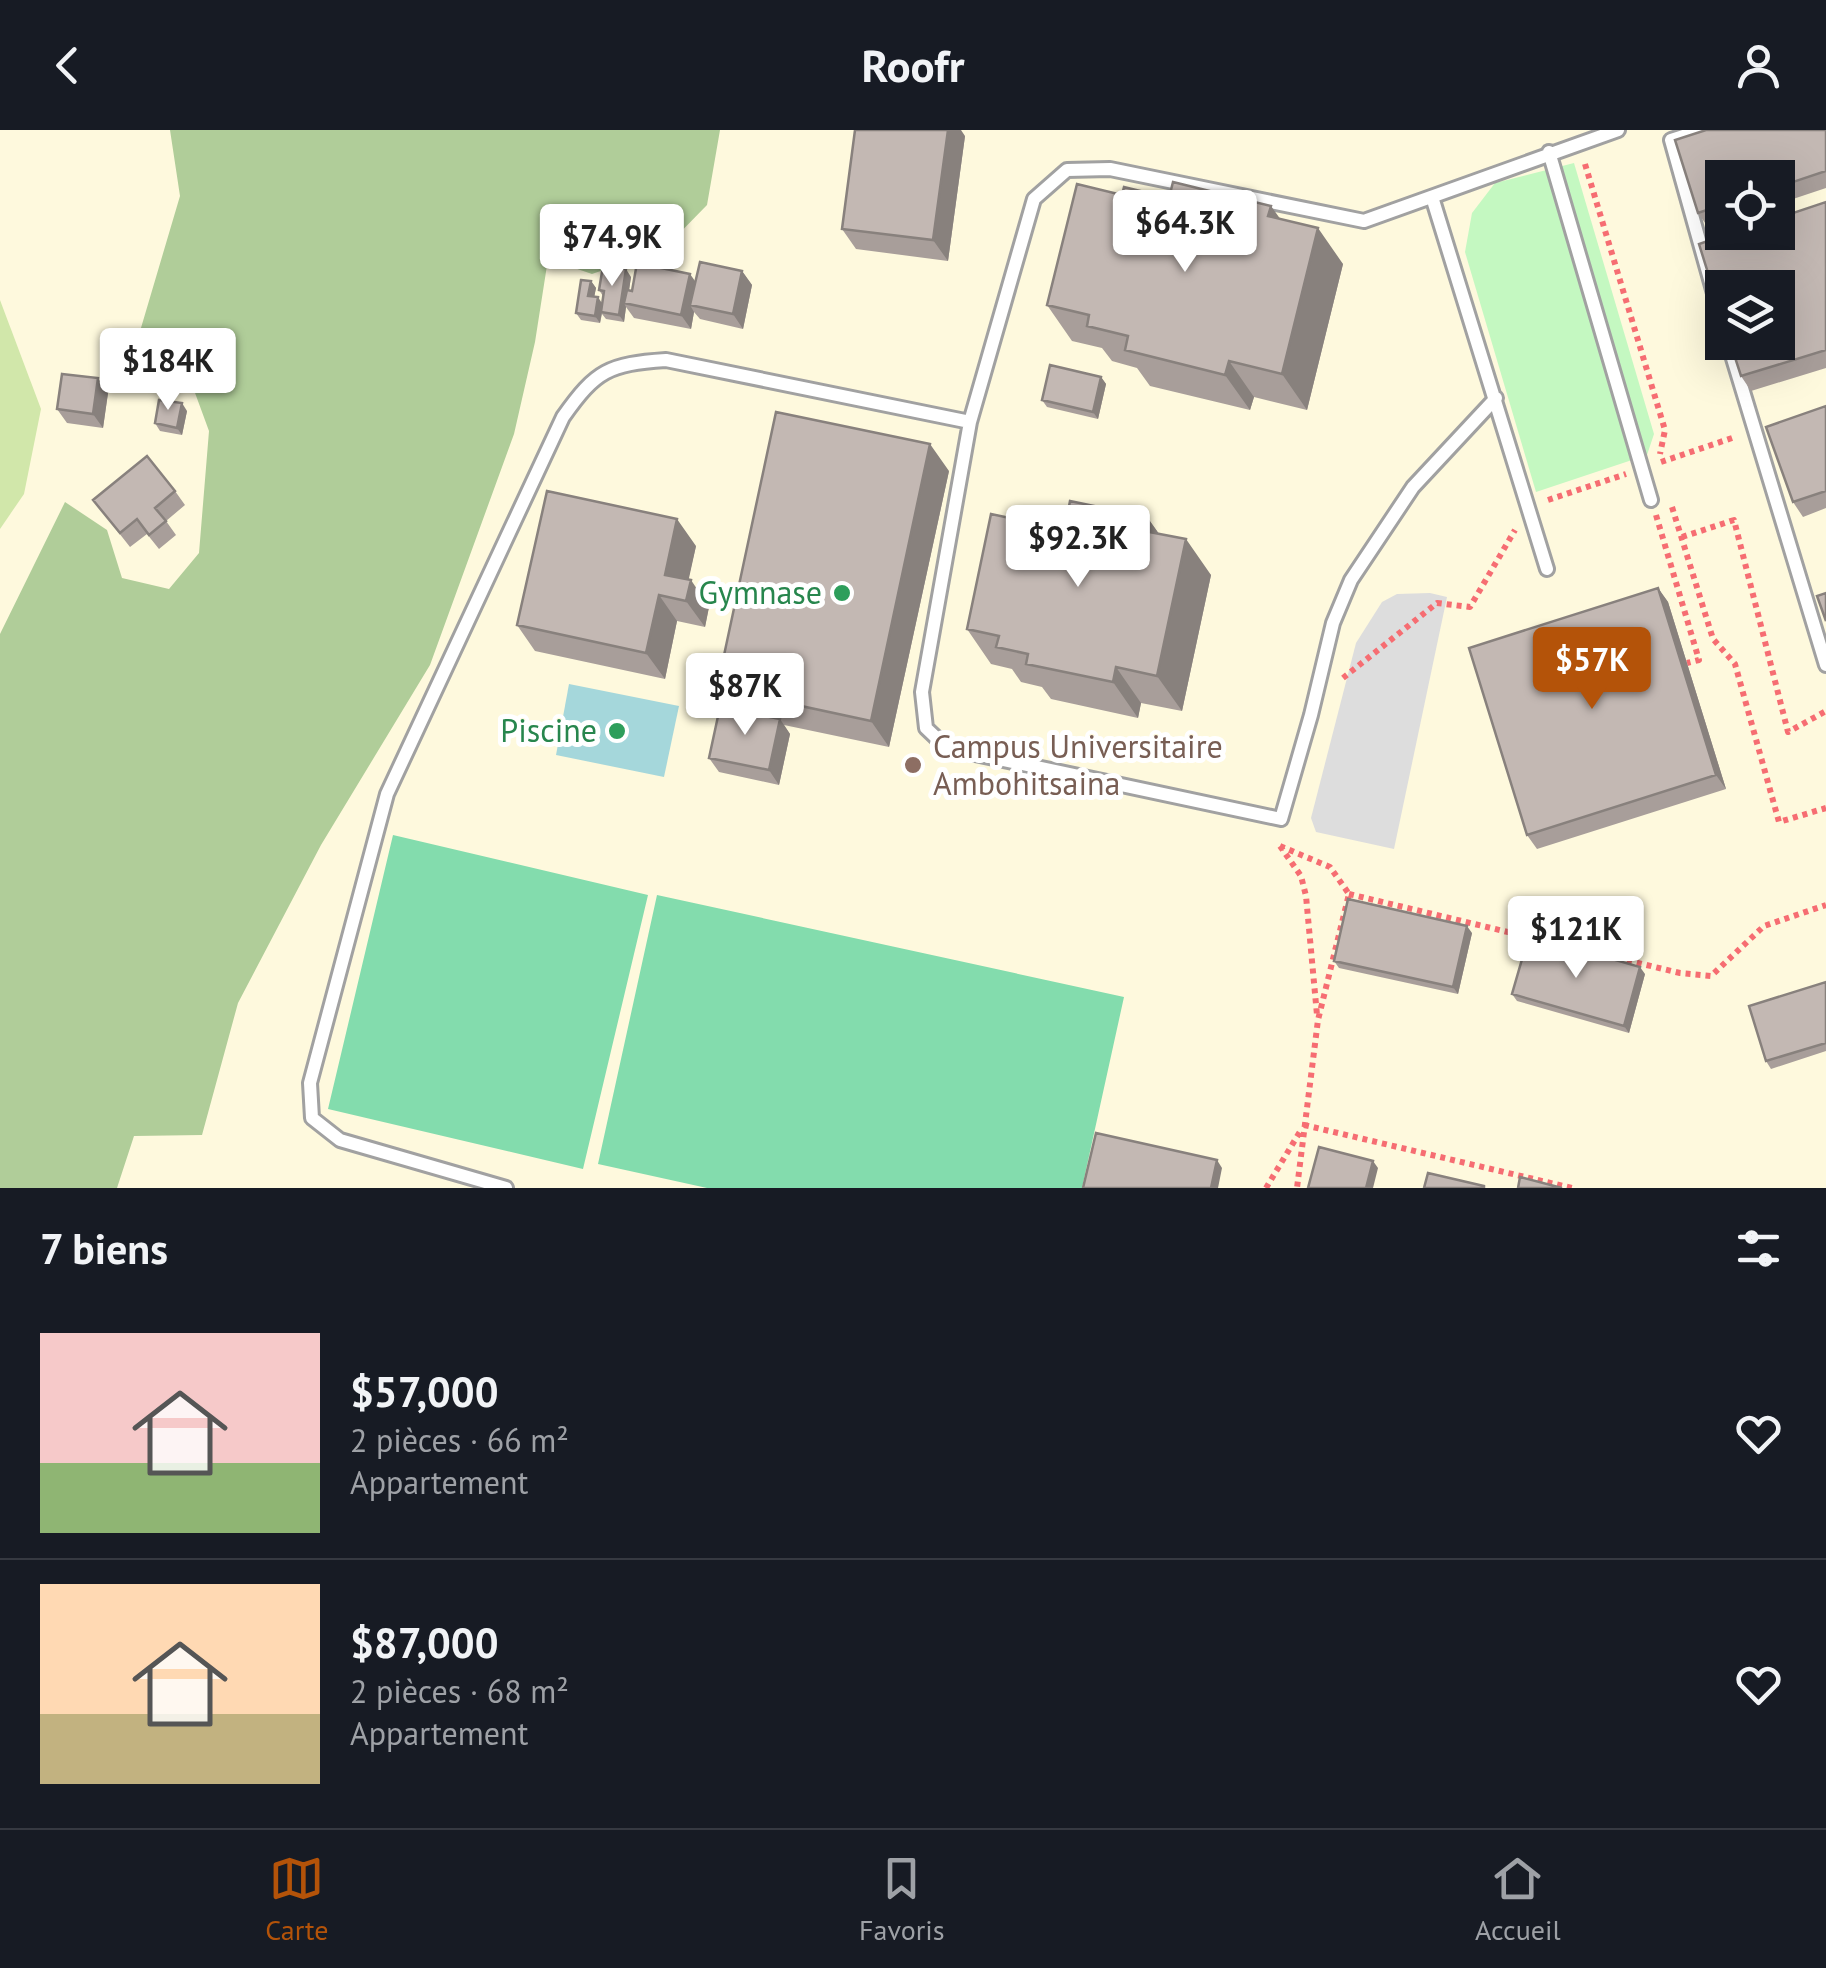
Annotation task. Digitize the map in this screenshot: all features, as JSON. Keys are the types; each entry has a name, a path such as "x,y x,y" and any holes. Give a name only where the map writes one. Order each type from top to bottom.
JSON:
{"lane":[{"path":"1496,398 1413,487 1352,580 1333,623 1312,715 1281,819 947,748 926,728 922,692 970,422 1034,198 1067,170 1110,169 1364,222 1618,130"},
{"path":"1702,130 1671,140 1707,270"},
{"path":"1549,152 1651,500"},
{"path":"1432,197 1547,569"},
{"path":"506,1188 340,1140 312,1118 310,1083 388,794 564,417 586,385 624,363 666,360 970,422"},
{"path":"1733,360 1826,665"}],"path":[{"path":"1658,463 1754,431"},
{"path":"1312,715 1348,672 1438,604 1470,607 1528,507 1640,469"},
{"path":"1670,500 1712,639 1735,664 1779,822 1826,808"},
{"path":"1682,537 1734,520 1788,732 1826,711"},
{"path":"1318,1020 1306,896 1300,876 1280,846 1330,868 1349,894 1680,973 1711,976 1764,926 1826,905"},
{"path":"1297,1188 1318,1020 1349,894"},
{"path":"1266,1188 1304,1125"},
{"path":"1304,1125 1572,1188"}],"shaded area":[{"name":"Campus Universitaire Ambohitsaina","path":"0,130 1826,130 1826,1188 0,1188"},
{"path":"1397,594 1447,597 1394,849 1316,832 1311,818 1356,643 1382,602"}],"green space":[{"path":"170,130 720,130 707,205 664,249 592,274 548,259 535,342 514,434 430,665 321,845 238,1003 202,1135 134,1136 117,1188 0,1188 0,634 65,502 107,530 122,578 169,589 199,553 209,431 191,382 138,338 180,196"},
{"path":"1574,163 1654,434 1647,455 1536,492 1465,252 1472,213 1495,183"},
{"path":"0,300 41,409 24,494 0,529"},
{"path":"393,835 648,895 583,1169 328,1109"},
{"path":"657,895 1124,997 1082,1188 707,1188 598,1164"}],"water":[{"name":"Piscine","path":"569,684 679,706 664,777 556,755"}],"building":[{"path":"855,130 948,130 933,240 842,229"},
{"path":"1706,130 1826,130 1826,171 1795,181 1795,160 1705,160 1705,211 1698,213 1675,140"},
{"path":"1173,182 1271,206 1268,216 1318,228 1282,374 1229,361 1225,375 1125,350 1128,336 1087,326 1089,315 1047,305 1077,184 1122,195 1124,187 1169,198"},
{"path":"1826,202 1826,350 1795,359 1795,270 1707,270 1699,244 1705,242 1705,250 1795,250 1795,212"},
{"path":"700,262 742,271 733,314 690,305"},
{"path":"637,263 690,274 681,315 624,303 627,290 632,291"},
{"path":"603,266 626,269 619,315 601,312"},
{"path":"581,280 591,281 588,296 598,297 595,316 576,313"},
{"path":"1736,360 1793,360 1741,376"},
{"path":"1050,365 1101,377 1093,412 1042,400"},
{"path":"62,374 98,378 93,414 57,409"},
{"path":"159,400 182,403 177,428 155,423"},
{"path":"1826,406 1826,491 1793,502 1766,427"},
{"name":"Gymnase","path":"776,412 930,444 871,721 717,688"},
{"path":"147,456 175,491 155,508 166,521 149,535 137,519 120,533 93,500"},
{"path":"547,491 677,519 665,575 691,580 686,601 659,595 646,653 517,625"},
{"path":"1070,501 1147,517 1144,531 1186,539 1157,676 1116,667 1113,682 1026,664 1028,654 996,647 999,636 967,629 991,514 1028,522 1031,509 1067,517"},
{"path":"1658,588 1716,775 1527,835 1469,648"},
{"path":"1826,593 1826,621 1817,596"},
{"path":"720,707 780,719 769,770 709,758"},
{"path":"1348,899 1467,926 1453,987 1334,961"},
{"path":"1529,935 1640,967 1624,1026 1512,994"},
{"path":"1826,982 1826,1043 1766,1061 1749,1006"},
{"path":"1096,1133 1217,1160 1211,1188 1083,1188"},
{"path":"1319,1147 1373,1161 1366,1188 1308,1188"},
{"path":"1428,1173 1484,1186 1484,1188 1424,1188"},
{"path":"1520,1177 1562,1188 1518,1188"}],"place":[{"name":"Gymnase","path":"842,593"},
{"name":"Piscine","path":"617,731"},
{"name":"Campus Universitaire Ambohitsaina","path":"913,765"}]}
